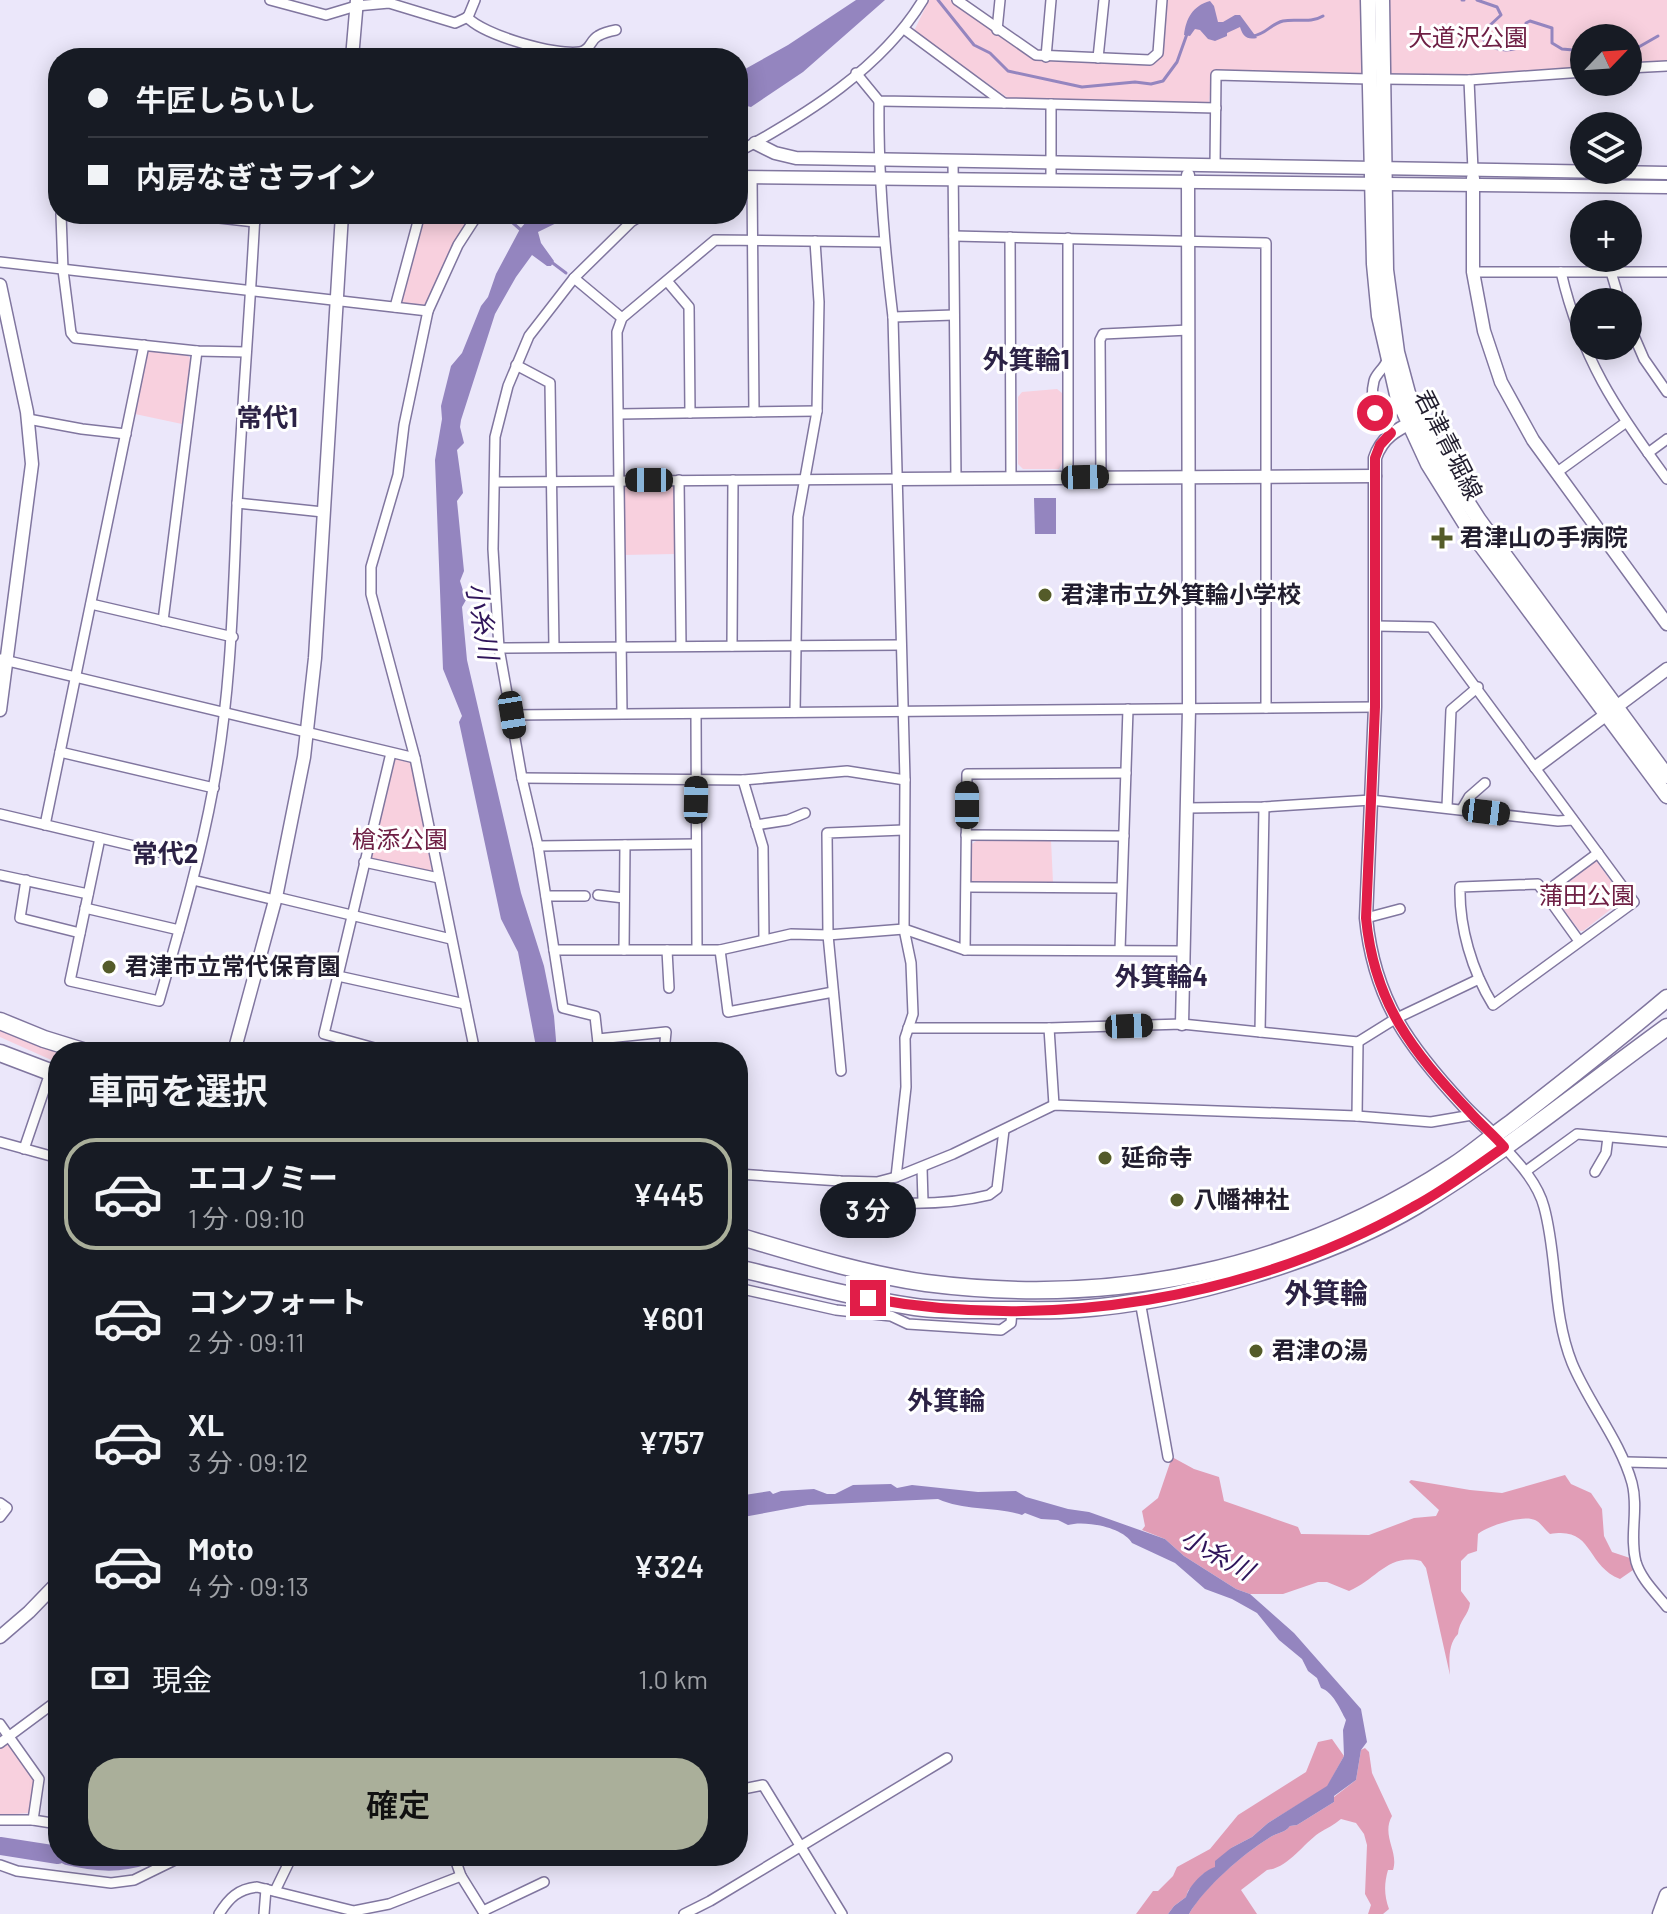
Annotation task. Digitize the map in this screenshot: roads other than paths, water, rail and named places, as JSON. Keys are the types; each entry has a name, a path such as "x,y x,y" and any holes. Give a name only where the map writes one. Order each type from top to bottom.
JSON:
{"highway":[{"path":"748,1270 915,1307 955,1310 1078,1309 1140,1301 1214,1286 1355,1237 1414,1207 1499,1141 1667,998"},
{"path":"0,1021 54,1042"},
{"path":"748,1239 818,1259 923,1282 1048,1291 1136,1286 1207,1273 1298,1245 1404,1196 1499,1141 1667,1027"},
{"path":"0,1053 48,1072"}],"main road":[{"name":"君津青堀線","path":"1368,0 1376,79 1379,316 1387,360 1413,421 1612,710 1667,796"},
{"name":"君津青堀線","path":"1376,79 1382,0"},
{"name":"君津青堀線","path":"1378,176 1390,315 1413,421"},
{"name":"君津青堀線","path":"1612,710 1667,776"},
{"path":"1660,1914 1667,1895"}],"street":[{"path":"270,0 326,15 356,3 389,3 455,23 467,17 475,0"},
{"path":"748,147 822,101 856,73 904,29 923,0"},
{"path":"957,0 1036,55 1150,60 1158,53 1162,0"},
{"path":"997,30 1000,0"},
{"path":"1046,57 1051,0"},
{"path":"1098,58 1104,0"},
{"path":"353,48 356,3"},
{"path":"467,17 477,27 527,45 548,48"},
{"path":"904,29 1004,103"},
{"path":"588,48 597,36 616,30"},
{"path":"1642,67 1667,66"},
{"path":"856,73 879,101 879,178 883,242 893,317 899,479 905,780 904,929 913,1014 905,1038 906,1087 896,1177"},
{"path":"1215,166 1216,75 1469,80 1570,73"},
{"path":"1469,80 1473,272 1484,331 1501,382 1533,440 1667,624"},
{"path":"879,101 1216,108"},
{"path":"1051,104 1051,180"},
{"path":"755,143 775,153 796,158 1215,166 1378,176"},
{"path":"953,160 956,479"},
{"path":"1182,1024 1189,709 1188,166"},
{"path":"748,178 1188,181 1667,173"},
{"path":"1473,177 1667,187"},
{"path":"752,178 754,412"},
{"path":"61,224 63,270 71,333 75,338 197,351 246,352"},
{"path":"100,838 70,981 159,1001 193,880 214,788 225,712 233,637 237,503 255,224"},
{"path":"237,1042 276,899 292,824 306,731 315,658 341,224"},
{"path":"395,307 417,224"},
{"path":"472,224 458,245 428,311 404,425 398,475 371,567 371,594 415,758 473,1042"},
{"path":"598,1042 595,1016 563,1008 538,846 522,778 499,648 493,549 495,437 508,386 529,336 558,295 629,224"},
{"path":"954,236 1266,243 1266,708"},
{"path":"1010,237 1011,478"},
{"path":"1068,238 1068,477"},
{"path":"622,713 617,332 622,318 715,240 883,242"},
{"path":"795,712 798,517 817,411 819,302 815,241"},
{"path":"0,262 428,311"},
{"path":"1473,272 1570,272"},
{"path":"1561,272 1573,318 1591,365 1625,423 1667,479"},
{"path":"1611,272 1616,288"},
{"path":"1642,272 1667,272"},
{"path":"574,278 622,318"},
{"path":"667,281 689,307 690,413"},
{"path":"0,285 28,419 31,479 3,660 0,710"},
{"path":"893,317 954,315"},
{"path":"1101,477 1100,340 1103,334 1189,330"},
{"path":"45,825 144,345"},
{"path":"163,621 197,351"},
{"path":"1642,354 1667,392"},
{"path":"1387,360 1374,379 1373,396 1376,417 1391,433"},
{"path":"516,365 550,383 554,647"},
{"path":"619,414 817,411"},
{"path":"28,419 126,434"},
{"path":"1413,421 1391,433 1380,445 1375,458 1375,707 1366,918 1369,949 1378,982 1395,1019 1418,1054 1526,1171 1544,1206 1561,1328 1572,1362 1626,1462 1633,1487 1636,1562 1667,1607"},
{"path":"1556,473 1625,423"},
{"path":"1648,453 1667,439"},
{"path":"496,482 1375,476"},
{"path":"679,480 681,646"},
{"path":"732,646 733,480"},
{"path":"237,503 323,512"},
{"path":"91,604 233,637"},
{"path":"1376,626 1431,627 1634,902 1493,1005 1479,979 1464,929 1460,887 1538,884 1579,941"},
{"path":"499,648 901,645"},
{"path":"3,660 415,758"},
{"path":"1536,767 1667,669"},
{"path":"1447,807 1451,710 1478,687"},
{"path":"512,715 1375,707"},
{"path":"1120,950 1128,709"},
{"path":"696,714 697,949"},
{"path":"60,752 214,788"},
{"path":"353,1042 324,1034 391,753"},
{"path":"522,778 743,780 847,771 905,780"},
{"path":"965,950 967,774 1126,773"},
{"path":"743,780 763,847 764,939"},
{"path":"1462,809 1469,797 1485,783"},
{"path":"1187,808 1371,800 1558,821 1573,820"},
{"path":"1260,1032 1264,807"},
{"path":"756,825 788,820 805,813"},
{"path":"0,814 197,861"},
{"path":"841,1071 828,935 827,833 904,830"},
{"path":"966,835 1124,836"},
{"path":"538,846 696,844"},
{"path":"624,950 625,845"},
{"path":"1544,893 1598,853"},
{"path":"364,862 439,878"},
{"path":"0,875 88,894"},
{"path":"26,880 20,918 80,933"},
{"path":"193,880 451,939"},
{"path":"967,887 1121,888"},
{"path":"598,895 624,898"},
{"path":"546,896 585,896"},
{"path":"85,908 179,930"},
{"path":"1366,918 1400,909"},
{"path":"554,950 720,950 791,934 828,935 904,929 965,950 1184,951"},
{"path":"667,950 669,988"},
{"path":"720,950 728,1012 833,992"},
{"path":"338,976 465,1004"},
{"path":"908,1028 1182,1024 1358,1042 1395,1019 1479,979"},
{"path":"1049,1028 1054,1105"},
{"path":"598,1039 666,1032 665,1042"},
{"path":"1357,1116 1358,1042"},
{"path":"24,1149 48,1089"},
{"path":"748,1175 877,1182 922,1168 1054,1105 1357,1116 1431,1122 1472,1115"},
{"path":"840,1181 843,1189 865,1199 923,1202 975,1198 995,1192 1004,1130"},
{"path":"1526,1171 1577,1134 1667,1142"},
{"path":"1595,1172 1606,1153 1608,1137"},
{"path":"0,1142 48,1155"},
{"path":"922,1168 923,1202"},
{"path":"776,1296 781,1278"},
{"path":"748,1290 836,1310 891,1316 908,1324 1001,1330 1011,1323 1012,1310"},
{"path":"1140,1301 1168,1457"},
{"path":"1626,1462 1667,1463"},
{"path":"0,1503 7,1508 0,1517"},
{"path":"0,1637 48,1592"},
{"path":"0,1743 48,1707"},
{"path":"0,1724 39,1779 33,1820"},
{"path":"684,1914 947,1758"},
{"path":"748,1788 763,1785 842,1914"},
{"path":"0,1820 48,1822"},
{"path":"0,1865 17,1871 111,1883 134,1880 163,1866"},
{"path":"264,1914 271,1890 286,1866"},
{"path":"458,1866 484,1912 544,1882"},
{"path":"219,1914 235,1893 249,1888 271,1890 354,1911 389,1904 461,1876"}],"waterway":[{"path":"938,0 974,45 990,53 1008,71 1082,87 1163,81 1177,62 1187,34"},
{"path":"1477,0 1497,7 1501,15 1487,28 1483,39 1492,47 1504,50 1522,46 1527,42 1526,23 1530,21 1552,28 1552,43 1570,50"},
{"path":"1252,36 1283,21 1313,20 1323,16"},
{"path":"1642,45 1658,36"},
{"path":"514,224 521,230"},
{"path":"550,261 566,273"},
{"path":"0,1846 48,1853"}],"place":[{"name":"君津山の手病院","path":"1442,538"},
{"name":"君津市立外箕輪小学校","path":"1045,595"},
{"name":"君津市立常代保育園","path":"109,967"},
{"name":"延命寺","path":"1105,1158"},
{"name":"八幡神社","path":"1177,1200"},
{"name":"君津の湯","path":"1256,1351"}],"district":[{"name":"外箕輪1","path":"1026,360"},
{"name":"常代1","path":"267,418"},
{"name":"常代2","path":"165,854"},
{"name":"外箕輪4","path":"1161,977"},
{"name":"外箕輪","path":"1326,1293"},
{"name":"外箕輪","path":"946,1401"}],"park label":[{"name":"大道沢公園","path":"1468,38"},
{"name":"槍添公園","path":"400,840"},
{"name":"蒲田公園","path":"1587,896"}],"water label":[{"name":"小糸川","path":"482,621"},
{"name":"小糸川","path":"1217,1554"}]}
